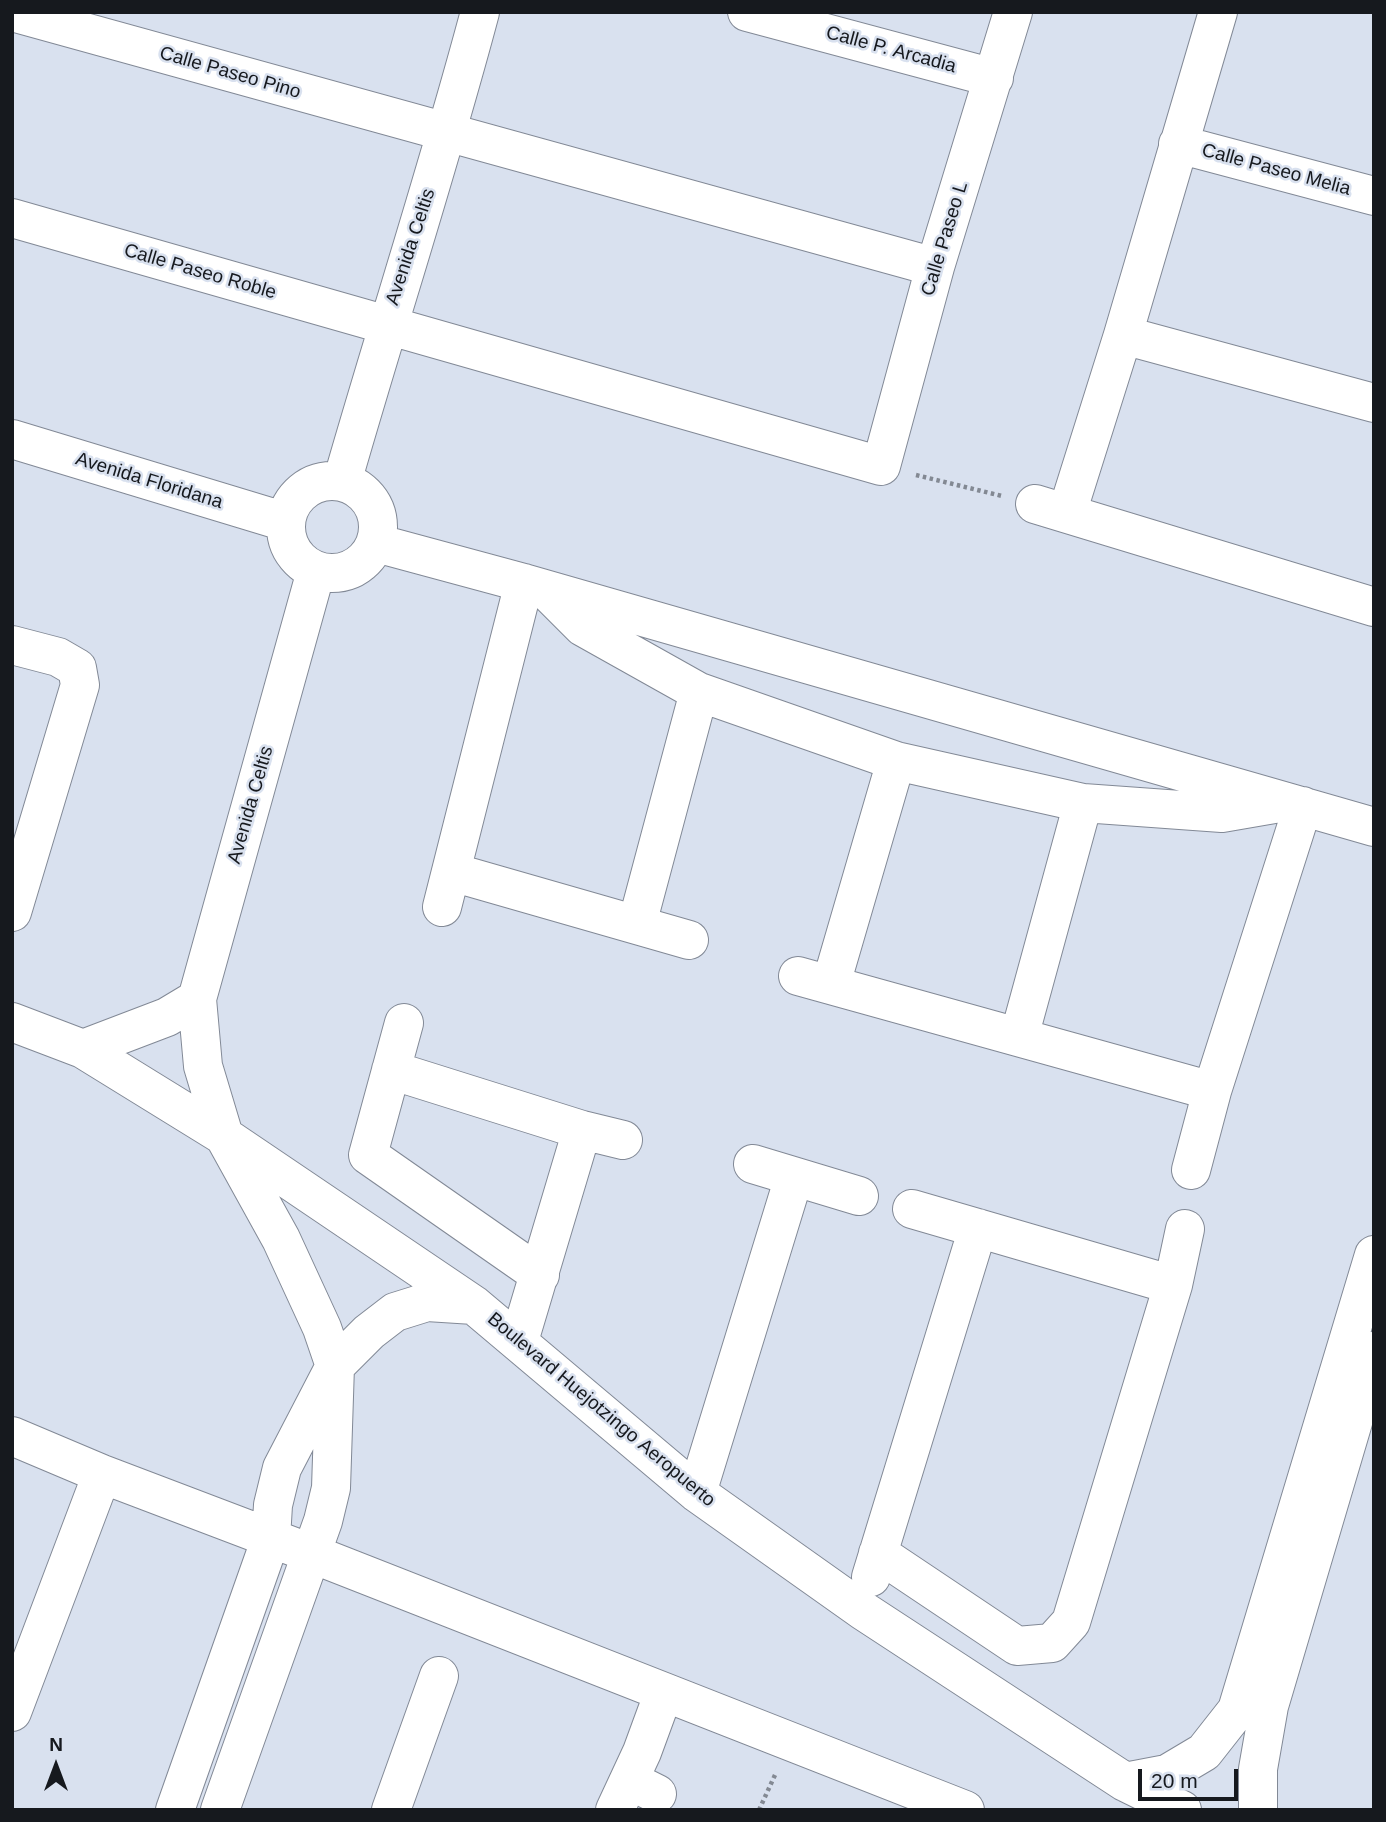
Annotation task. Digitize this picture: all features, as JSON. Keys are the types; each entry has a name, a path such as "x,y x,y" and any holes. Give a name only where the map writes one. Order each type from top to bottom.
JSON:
{"street":[{"name":"Calle Paseo Pino","path":"12,12 935,267"},
{"name":"Avenida Celtis","path":"342,482 387,325 447,133 480,12"},
{"name":"Calle P. Arcadia","path":"747,12 994,78"},
{"name":"Calle Paseo L","path":"881,466 935,267 1013,12"},
{"path":"1218,12 1123,335 1051,509 1374,607"},
{"name":"Calle Paseo Melia","path":"1178,144 1374,196"},
{"name":"Calle Paseo Roble","path":"12,218 881,466"},
{"path":"1123,335 1374,403"},
{"name":"Avenida Floridana","path":"12,439 286,522"},
{"path":"342,482 357,488 369,499 377,512 379,527 376,543 366,558 352,569 334,574 316,571 299,559 288,542 286,522 290,507 299,495 312,485 342,482"},
{"path":"376,543 535,586 1374,827"},
{"name":"Avenida Celtis","path":"197,999 316,571"},
{"path":"535,586 583,627 699,692 897,761 1083,803 1222,813 1295,804"},
{"path":"535,586 447,890 637,924 689,940"},
{"path":"12,645 58,657 77,668 80,685 12,912"},
{"path":"637,924 699,692"},
{"path":"897,761 815,980 1212,1091"},
{"path":"1019,1037 1083,803"},
{"path":"1191,1170 1295,804"},
{"path":"83,1049 167,1017 197,999 203,1066 224,1136 281,1239 322,1328 335,1366 331,1488 323,1521 219,1810"},
{"name":"Boulevard Huejotzingo Aeropuerto","path":"12,1022 83,1049 224,1136 474,1305 519,1340 697,1493 862,1610 1125,1782 1181,1809"},
{"path":"404,1023 368,1155 540,1275"},
{"path":"391,1070 582,1130 623,1140"},
{"path":"519,1340 582,1130"},
{"path":"753,1164 859,1196"},
{"path":"697,1493 794,1177"},
{"path":"912,1209 1173,1285"},
{"path":"862,1610 978,1228"},
{"path":"878,1553 1017,1646 1052,1643 1071,1622 1173,1285 1185,1229"},
{"path":"1125,1782 1167,1774 1204,1752 1237,1710 1374,1255"},
{"path":"175,1810 271,1538 272,1505 282,1468 335,1366 369,1332 395,1312 428,1302 474,1305"},
{"path":"1258,1810 1258,1769 1269,1706 1374,1351"},
{"path":"12,1436 102,1474 965,1810"},
{"path":"12,1712 102,1474"},
{"path":"391,1810 439,1676"},
{"path":"631,1799 642,1752 664,1692"}],"path":[{"path":"881,466 1051,509"}]}
